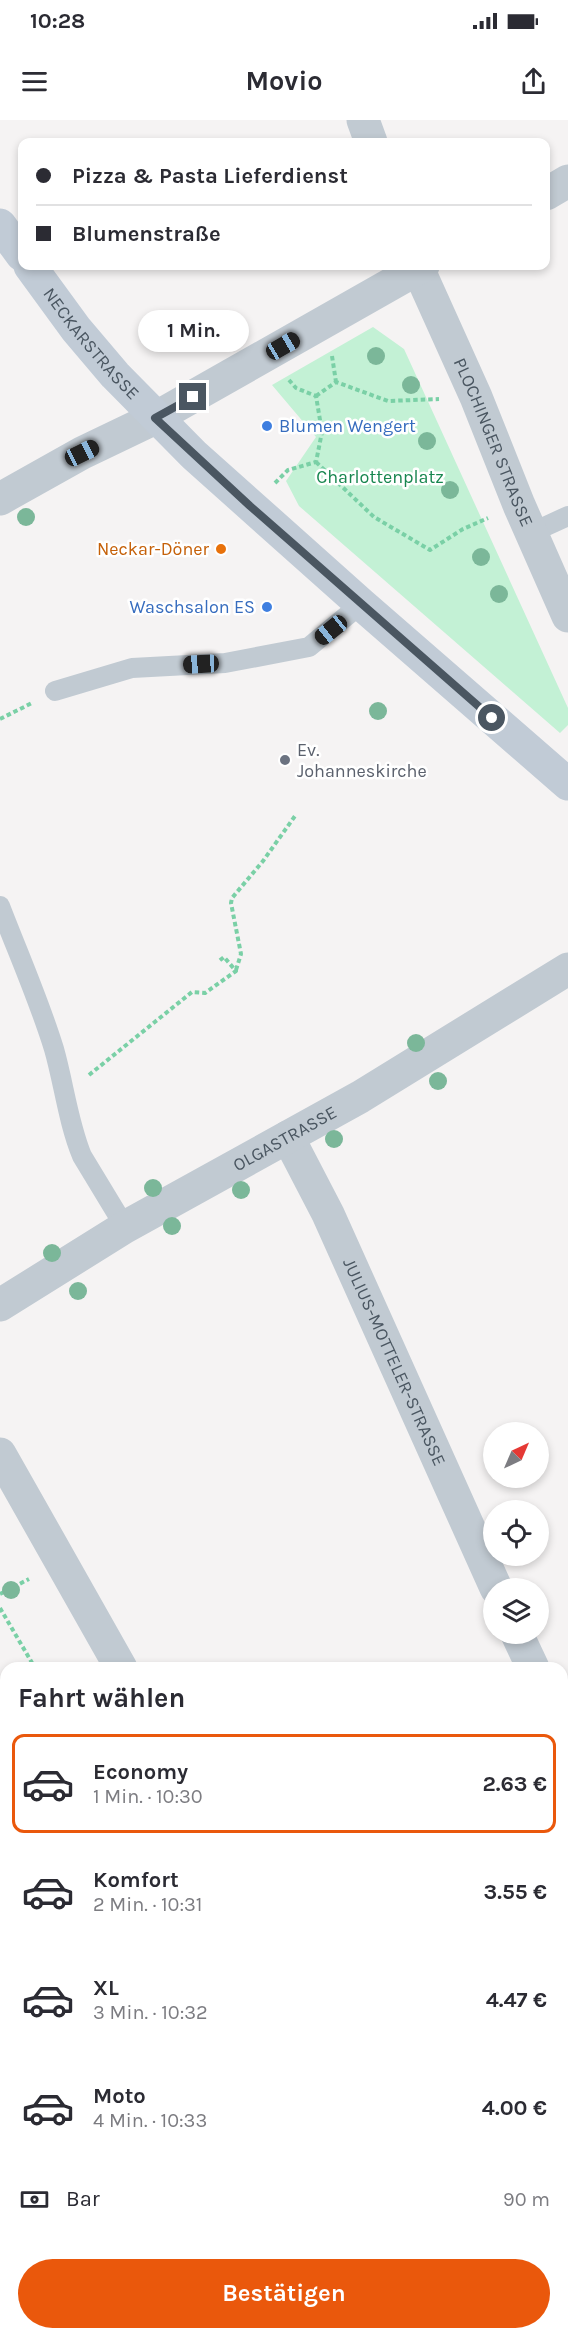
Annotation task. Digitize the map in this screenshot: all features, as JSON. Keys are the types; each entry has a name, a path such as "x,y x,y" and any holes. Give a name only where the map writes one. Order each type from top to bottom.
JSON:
{"street":[{"path":"363,120 370,138"},
{"path":"550,192 568,181"},
{"path":"0,225 18,250"},
{"name":"NECKARSTRASSE","path":"33,270 76,328 155,418 361,604 566,777"},
{"path":"0,499 82,453 155,418 413,270"},
{"name":"PLOCHINGER STRASSE","path":"422,270 525,519 568,616"},
{"name":"OLGASTRASSE","path":"0,1305 125,1227 360,1097 568,969"},
{"name":"JULIUS-MOTTELER-STRASSE","path":"288,1137 328,1214 492,1578"},
{"path":"0,1454 118,1662"},
{"path":"522,1644 530,1662"}],"lane":[{"path":"525,519 568,516"},
{"path":"55,691 132,668 225,663 309,647 361,604"},
{"path":"0,906 54,1050 62,1089 82,1156 125,1227"}],"path":[{"path":"267,355 296,388 316,396"},
{"path":"316,396 336,382 388,401 476,397"},
{"path":"316,396 322,432 316,462"},
{"path":"250,506 288,470 316,462"},
{"path":"316,462 374,517 430,550 463,529 525,519"},
{"path":"62,1089 84,1078 192,992 205,993 236,971 241,954 232,898 263,861 295,816"},
{"path":"219,961 224,957 236,971"},
{"path":"0,1594 39,1574"},
{"path":"0,1608 32,1662"}],"green space":[{"name":"Charlottenplatz","path":"373,327 404,349 568,708 568,725 560,733 299,506 286,481 316,437 272,385"}],"place":[{"name":"Blumen Wengert","path":"267,426"},
{"name":"Neckar-Döner","path":"221,549"},
{"name":"Waschsalon ES","path":"267,607"},
{"name":"Ev. Johanneskirche","path":"285,760"}],"route":[{"path":"193,397 155,418 250,506 492,718"}]}
